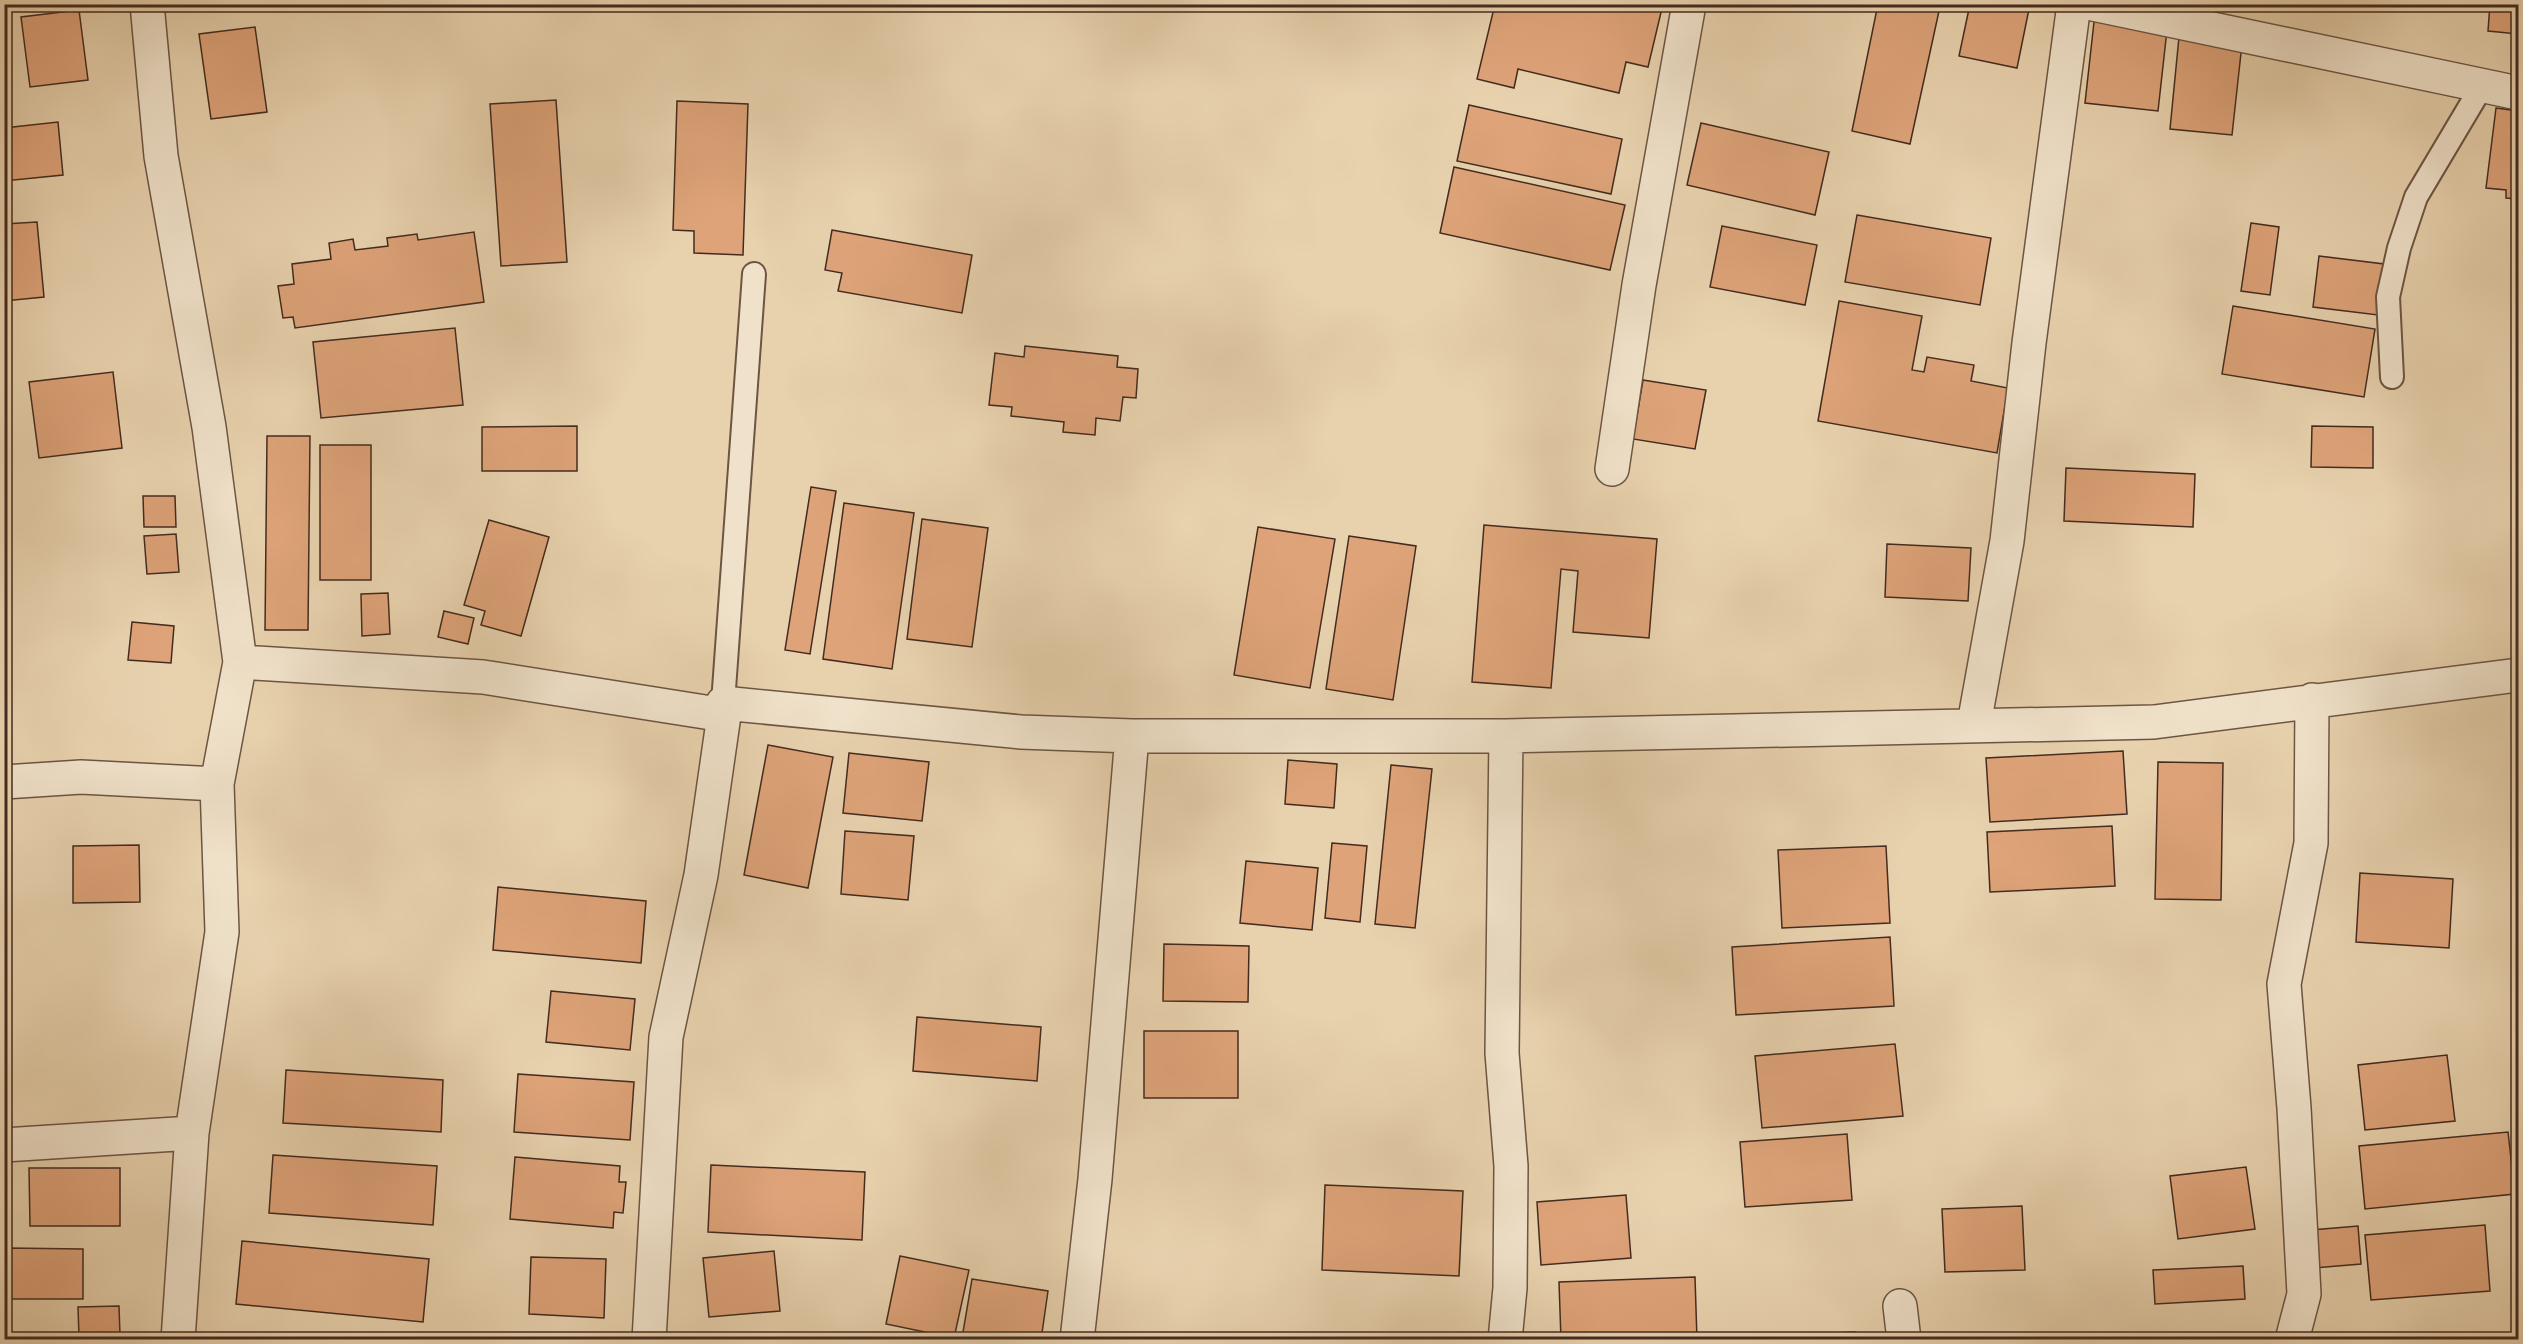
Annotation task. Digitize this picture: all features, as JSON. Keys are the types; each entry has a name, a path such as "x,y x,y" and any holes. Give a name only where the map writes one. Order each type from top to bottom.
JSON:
{"street":[{"path":"147,4 161,156 209,428 240,662 217,784 222,932 192,1133 178,1340"},
{"path":"1612,469 1639,285 1689,4"},
{"path":"1974,724 2007,541 2074,4"},
{"path":"2093,4 2518,93"},
{"path":"240,662 483,677 724,709 1021,732 1132,736 1506,736 1974,724 2154,722 2518,675"},
{"path":"2292,1340 2304,1294 2284,984 2311,843 2312,700"},
{"path":"649,1340 666,1037 701,875 724,709"},
{"path":"1077,1340 1095,1179 1132,736"},
{"path":"1505,1340 1510,1288 1511,1178 1502,1053 1506,736"},
{"path":"4,782 81,777 217,784"},
{"path":"4,1145 192,1133"},
{"path":"1900,1306 1904,1340"}],"lane":[{"path":"2392,377 2388,297 2398,248 2416,197 2482,86"},
{"path":"724,709 754,274"}],"building":[{"path":"1495,4 1663,4 1648,67 1626,62 1619,93 1518,69 1514,88 1477,79"},
{"path":"1878,4 1907,4 1939,11 1910,144 1852,131"},
{"path":"1970,4 2004,4 2029,9 2017,68 1959,56"},
{"path":"2490,4 2518,4 2518,34 2488,31"},
{"path":"79,10 88,80 30,87 21,17"},
{"path":"2095,13 2168,21 2158,111 2085,103"},
{"path":"255,27 267,112 211,119 199,34"},
{"path":"2179,37 2242,44 2232,135 2170,129"},
{"path":"556,100 567,262 501,266 490,104"},
{"path":"677,101 748,104 743,255 694,253 694,231 673,230"},
{"path":"1469,105 1622,139 1611,194 1457,161"},
{"path":"2496,108 2518,111 2518,199 2506,198 2506,190 2486,188"},
{"path":"58,122 63,175 4,181 4,128"},
{"path":"1701,123 1829,152 1815,215 1687,185"},
{"path":"1454,167 1625,205 1610,270 1440,233"},
{"path":"1857,215 1991,238 1980,305 1845,282"},
{"path":"37,222 44,297 4,301 4,224"},
{"path":"2251,223 2279,227 2270,295 2241,291"},
{"path":"1722,226 1817,245 1805,305 1710,287"},
{"path":"832,230 972,255 962,313 838,291 842,273 825,270"},
{"path":"474,232 484,302 295,328 293,317 283,318 278,286 294,284 292,264 331,259 329,243 353,239 355,250 388,246 387,238 417,234 418,240"},
{"path":"2319,256 2384,264 2378,315 2313,307"},
{"path":"1839,301 1922,316 1912,370 1924,372 1927,357 1974,365 1971,381 2008,388 1997,453 1818,421"},
{"path":"2233,306 2375,329 2364,397 2222,374"},
{"path":"455,328 463,405 321,418 313,342"},
{"path":"1025,346 1118,356 1117,367 1138,369 1136,398 1123,397 1120,421 1096,418 1095,435 1063,432 1064,422 1011,416 1012,407 989,405 995,353 1024,357"},
{"path":"113,372 122,448 39,458 29,382"},
{"path":"1643,380 1706,390 1695,449 1633,439"},
{"path":"577,426 577,471 482,471 482,427"},
{"path":"2312,426 2373,427 2373,468 2311,467"},
{"path":"267,436 310,436 308,630 265,630"},
{"path":"320,445 371,445 371,580 320,580"},
{"path":"2066,468 2195,474 2193,527 2064,521"},
{"path":"811,487 836,491 810,654 785,650"},
{"path":"143,496 175,496 176,527 144,527"},
{"path":"844,503 914,513 892,669 823,659"},
{"path":"922,519 988,528 972,647 907,639"},
{"path":"489,520 549,537 521,636 481,625 485,611 464,605"},
{"path":"1484,525 1657,539 1649,638 1573,632 1578,571 1561,569 1551,688 1472,682"},
{"path":"1258,527 1335,539 1310,688 1234,675"},
{"path":"176,534 179,572 147,574 144,536"},
{"path":"1349,536 1416,546 1393,700 1326,689"},
{"path":"1887,544 1971,548 1968,601 1885,597"},
{"path":"388,593 390,634 362,636 361,594"},
{"path":"444,611 474,618 468,644 438,637"},
{"path":"132,622 174,626 171,663 128,660"},
{"path":"768,745 833,757 808,888 744,875"},
{"path":"2123,751 2127,814 1990,822 1986,758"},
{"path":"849,753 929,762 922,821 843,813"},
{"path":"1288,760 1337,764 1334,808 1285,804"},
{"path":"2158,762 2223,763 2221,900 2155,899"},
{"path":"1391,765 1432,769 1415,928 1375,924"},
{"path":"2112,826 2115,886 1990,892 1987,832"},
{"path":"845,831 914,836 908,900 841,894"},
{"path":"1332,843 1367,846 1360,922 1325,918"},
{"path":"139,845 140,902 73,903 73,846"},
{"path":"1886,846 1890,923 1782,928 1778,850"},
{"path":"1246,861 1318,868 1312,930 1240,923"},
{"path":"2360,873 2453,879 2449,948 2356,942"},
{"path":"498,887 646,901 641,963 493,950"},
{"path":"1890,937 1894,1006 1736,1015 1732,947"},
{"path":"1164,944 1249,946 1248,1002 1163,1001"},
{"path":"551,991 635,999 630,1050 546,1042"},
{"path":"917,1017 1041,1027 1037,1081 913,1071"},
{"path":"1144,1031 1238,1031 1238,1098 1144,1098"},
{"path":"1895,1044 1903,1116 1762,1128 1755,1056"},
{"path":"2447,1055 2455,1121 2365,1130 2358,1065"},
{"path":"286,1070 443,1080 441,1132 283,1123"},
{"path":"518,1074 634,1082 630,1140 514,1132"},
{"path":"2508,1132 2515,1194 2365,1209 2359,1146"},
{"path":"1847,1134 1852,1200 1745,1207 1740,1142"},
{"path":"273,1155 437,1166 433,1225 269,1213"},
{"path":"515,1157 620,1166 619,1182 626,1182 623,1213 614,1212 613,1228 510,1219"},
{"path":"711,1165 865,1172 862,1240 708,1232"},
{"path":"2246,1167 2255,1229 2178,1239 2170,1176"},
{"path":"29,1168 120,1168 120,1226 30,1226"},
{"path":"1325,1185 1463,1191 1459,1276 1322,1270"},
{"path":"1626,1195 1631,1258 1541,1265 1537,1202"},
{"path":"2022,1206 2025,1270 1945,1272 1942,1209"},
{"path":"2485,1225 2490,1291 2371,1300 2365,1235"},
{"path":"2358,1226 2361,1264 2314,1268 2311,1230"},
{"path":"242,1241 429,1259 423,1322 236,1304"},
{"path":"8,1248 83,1249 83,1299 7,1299"},
{"path":"774,1251 780,1311 709,1317 703,1258"},
{"path":"900,1256 969,1270 954,1338 886,1324"},
{"path":"531,1257 606,1259 604,1318 529,1314"},
{"path":"2243,1266 2245,1299 2155,1304 2153,1270"},
{"path":"1695,1277 1697,1340 1561,1340 1559,1282"},
{"path":"972,1279 1048,1291 1041,1340 962,1338"},
{"path":"119,1306 120,1335 79,1337 78,1307"},
{"path":"1855,1332 1855,1340 1741,1340 1741,1337"}]}
